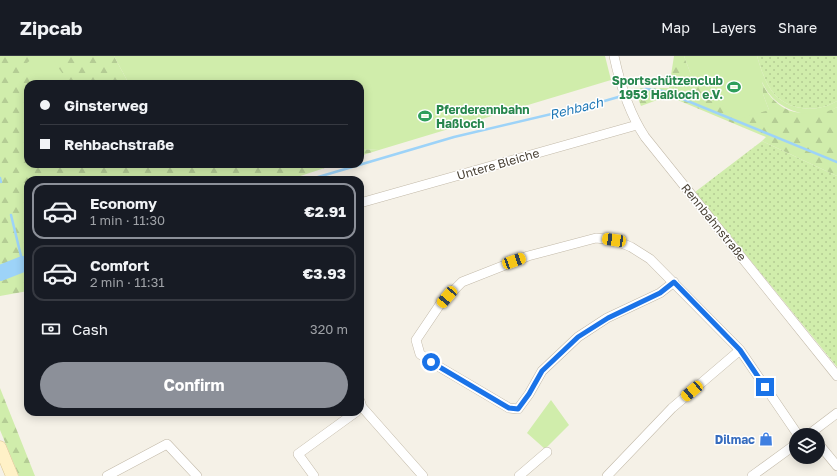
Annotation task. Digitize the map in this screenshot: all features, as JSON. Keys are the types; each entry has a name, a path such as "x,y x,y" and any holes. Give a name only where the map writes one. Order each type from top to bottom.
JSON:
{"main road":[{"path":"0,448 12,476"}],"street":[{"name":"Rennbahnstraße","path":"614,56 636,125 837,376"},
{"name":"Untere Bleiche","path":"364,202 636,125"},
{"path":"674,282 660,293 608,318 578,337 542,371 529,394 518,409 509,408 444,370 425,358 417,348 417,336 445,299 462,282 528,256 596,238 614,240 631,247 650,259 674,282 740,350 793,428"},
{"path":"607,476 672,408 740,350"},
{"path":"364,412 423,476"},
{"path":"818,428 837,413"},
{"path":"314,476 298,454 347,416"},
{"path":"107,476 167,444 197,476"},
{"path":"752,476 789,449"},
{"path":"825,451 837,466"},
{"path":"518,476 547,452"}],"green space":[{"path":"0,56 114,56 127,80 24,80 24,168 325,168 300,176 24,176 24,292 0,296"},
{"path":"36,56 50,56 67,80 33,80 23,66"},
{"name":"Pferderennbahn Haßloch","path":"114,56 605,56 611,80 379,150 364,149 364,80 127,80"},
{"path":"674,56 684,56 690,72 769,110 763,94 761,80 766,90 774,100 789,110 795,112 809,112 833,109 837,107 837,176 762,141 766,137 668,96 641,106 634,88 669,88"},
{"name":"Sportschützenclub 1953 Haßloch e.V.","path":"684,56 757,56 768,85 781,100 789,105 808,109 818,108 837,101 837,107 827,112 816,114 805,114 794,111 775,100 762,82 763,94 769,110 736,120 690,72"},
{"path":"757,56 837,56 837,101 818,108 808,109 789,105 781,100 768,85"},
{"path":"762,141 837,176 837,367 695,192"},
{"path":"364,149 379,150 364,155"},
{"path":"0,388 35,476 19,476 0,430"},
{"path":"551,400 569,425 545,449 527,433"}],"waterway":[{"name":"Rehbach","path":"364,164 454,137 594,104 646,89 663,91 837,162"},
{"name":"Rehbach","path":"322,176 349,168"},
{"name":"Rehbach","path":"0,178 1,182"},
{"name":"Rehbach","path":"11,215 24,264"},
{"name":"Rehbach","path":"0,273 23,264"}],"place":[{"name":"Sportschützenclub 1953 Haßloch e.V.","path":"734,87"},
{"name":"Pferderennbahn Haßloch","path":"425,116"},
{"name":"Dilmac","path":"766,439"}],"route":[{"path":"431,362 509,408 518,409 529,394 542,371 578,337 608,318 638,302 660,293 674,282 740,350 765,387"}]}
